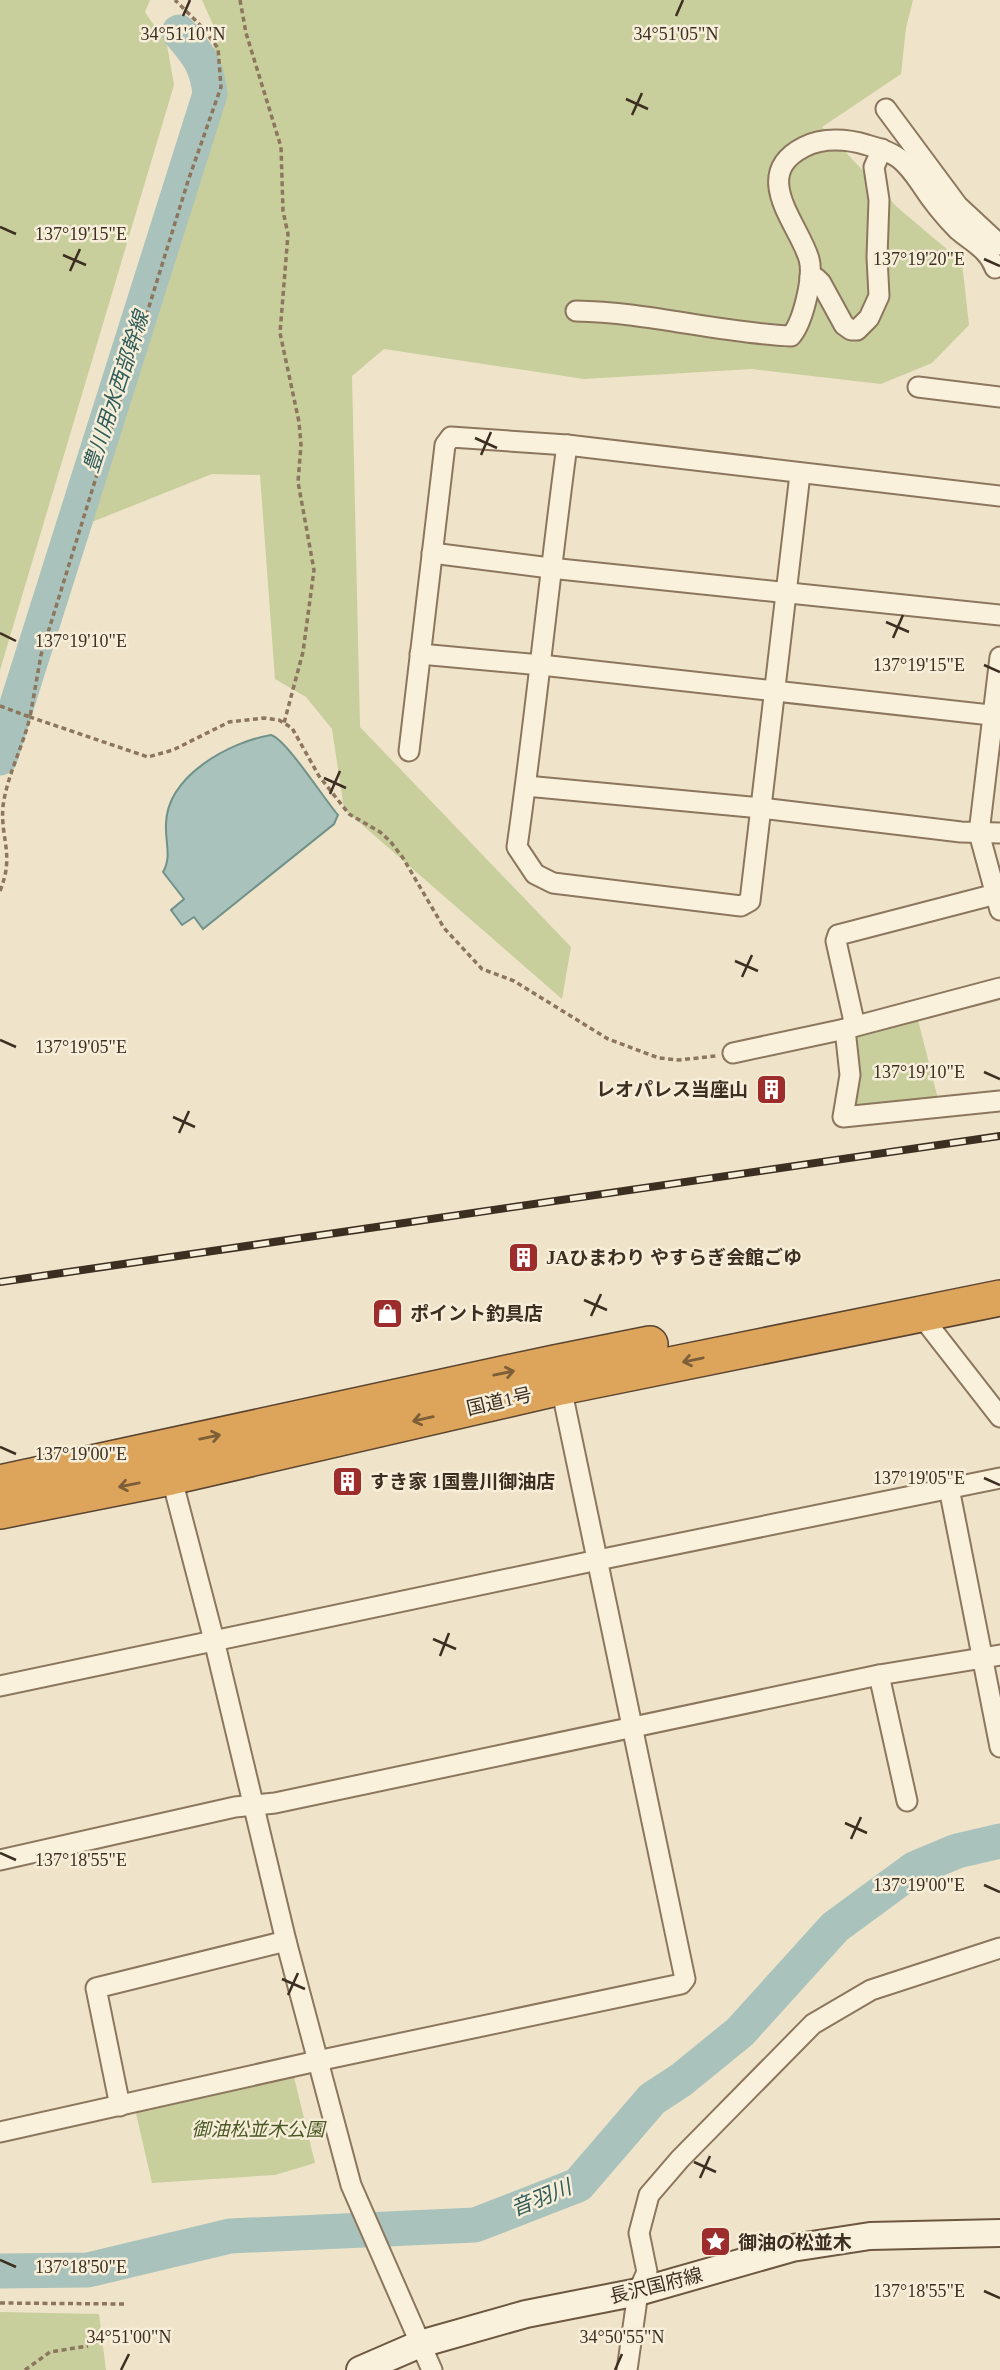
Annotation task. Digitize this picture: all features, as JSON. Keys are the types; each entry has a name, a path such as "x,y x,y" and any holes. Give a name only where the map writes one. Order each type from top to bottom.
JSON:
{"highway":[{"name":"国道1号","path":"0,1511 167,1462 554,1363 1000,1278"},
{"name":"国道1号","path":"0,1483 167,1462 561,1387 1000,1298"}],"main road":[{"name":"長沢国府線","path":"360,2370 420,2344 526,2314 638,2292 792,2248 870,2236 1000,2233"}],"street":[{"path":"886,109 958,206 1000,245"},
{"path":"576,311 621,312 676,322 791,336 799,323 810,277 808,258 790,222 778,181 786,162 802,148 829,140 852,141 894,153 906,163 951,222 982,249 995,268 1000,266"},
{"path":"810,277 821,283 844,325 851,330 861,327 875,308 880,292 877,257 879,200 874,167 882,149"},
{"path":"918,387 1000,397"},
{"path":"409,751 445,445 451,437 567,445 1000,496"},
{"path":"567,445 517,847 535,874 553,883 741,906 750,901 800,474"},
{"path":"432,553 550,568 1000,615"},
{"path":"420,654 997,716"},
{"path":"1000,657 997,716 979,833 998,902 838,935 836,942 850,1028 850,1075 843,1117 1000,1101"},
{"path":"526,786 1000,834"},
{"path":"733,1053 850,1028 1000,988"},
{"path":"919,1313 1000,1417"},
{"path":"0,2132 681,1984 685,1979 561,1387"},
{"path":"167,1462 214,1640 286,1941 351,2185 432,2370"},
{"path":"0,1686 1000,1478"},
{"path":"949,1488 991,1656 1000,1747"},
{"path":"0,1860 235,1807 275,1803 633,1725 879,1675 991,1656"},
{"path":"879,1675 907,1801"},
{"path":"120,2106 96,1988 286,1941"},
{"path":"627,2370 638,2292 647,2272 639,2233 649,2195 680,2159 813,2024 871,1990 1000,1948"}],"path":[{"path":"0,891 8,855 2,817 3,802 30,717 41,655 184,194 221,88 218,48 175,0"},
{"path":"240,0 246,33 281,148 283,211 288,234 280,332 299,422 298,482 314,570 303,652 284,723"},
{"path":"0,706 148,757 173,750 229,722 264,718 279,720 292,728 319,776 349,814 380,832 397,850 440,922 482,969 514,981 608,1039 659,1058 705,1058 733,1053"},
{"path":"0,2303 125,2304"},
{"path":"25,2370 50,2352 88,2346"}],"green space":[{"path":"0,0 150,0 145,12 167,45 174,85 0,670"},
{"path":"202,0 913,0 906,28 901,74 822,127 897,207 962,262 969,325 932,363 881,384 752,369 584,379 384,349 352,376 360,727 571,947 562,999 344,809 332,729 306,697 275,679 260,475 212,474 87,524 213,78 214,27"},
{"path":"918,1020 938,1099 848,1108 851,1038"},
{"name":"御油松並木公園","path":"293,2073 315,2163 275,2175 152,2183 135,2109"},
{"path":"0,2312 99,2314 106,2370 0,2370"}],"water":[{"path":"271,735 286,747 338,815 334,824 203,929 194,917 182,925 171,910 184,899 163,872 167,861 166,824 169,807 177,791 203,764 237,745"}],"waterway":[{"name":"豊川用水西部幹線","path":"0,758 210,94 201,60 179,32"},
{"name":"音羽川","path":"0,2271 88,2270 230,2236 475,2225 578,2185 652,2099 681,2080 740,2032 835,1927 914,1869 957,1851 1000,1841"}],"railway":[{"path":"0,1282 1000,1136"}],"place":[{"name":"レオパレス当座山","path":"771,1089"},
{"name":"JAひまわり やすらぎ会館ごゆ","path":"523,1257"},
{"name":"ポイント釣具店","path":"387,1313"},
{"name":"すき家 1国豊川御油店","path":"347,1481"},
{"name":"御油の松並木","path":"715,2242"}]}
